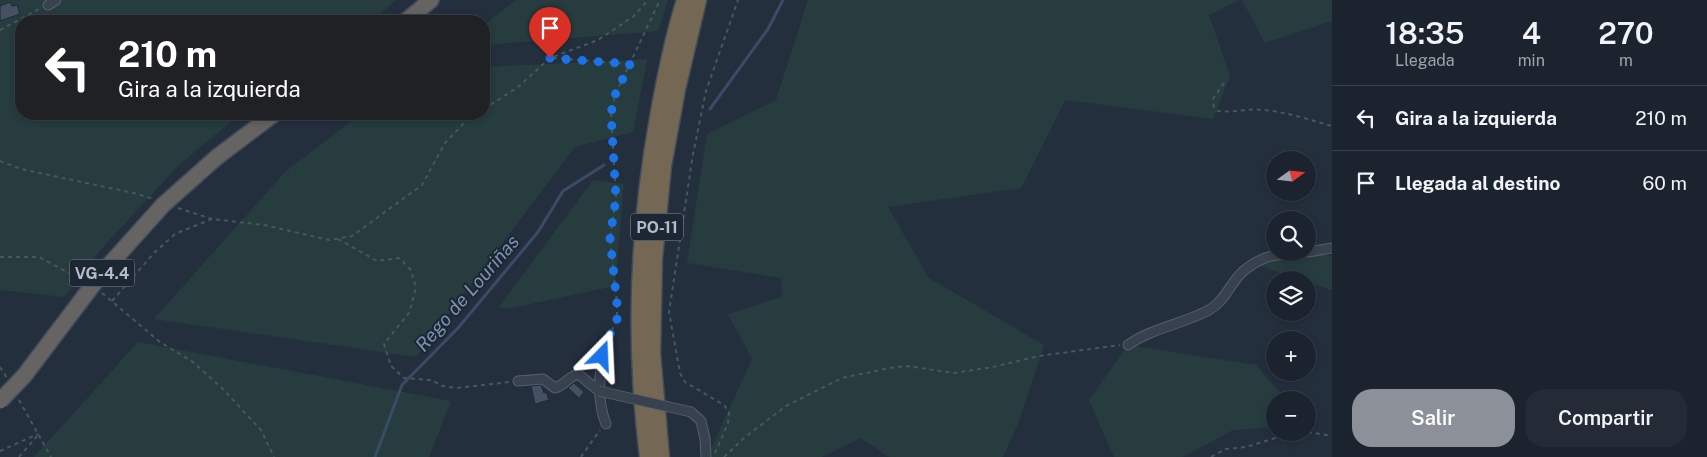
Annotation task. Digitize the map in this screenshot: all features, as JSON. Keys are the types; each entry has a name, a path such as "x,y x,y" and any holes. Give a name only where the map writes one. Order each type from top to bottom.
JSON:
{"highway":[{"path":"413,15 431,0"},
{"name":"PO-11","path":"648,457 644,426 640,355 641,257 650,163 664,85 685,0"},
{"name":"PO-11","path":"661,457 652,353 654,258 663,166 676,88 698,0"},
{"name":"VG-4.4","path":"0,401 24,376 102,273 164,205 217,157 266,120"}],"street":[{"path":"48,5 56,0"},
{"path":"1316,251 1332,248"},
{"path":"1128,345 1141,336 1167,327 1216,305 1238,275 1266,258"},
{"path":"605,345 602,356 599,392 600,411 606,424"},
{"path":"518,381 543,379 555,388 561,386 570,377 578,374 599,392 691,412 701,420 706,457"}],"path":[{"path":"490,106 518,87 550,58 598,40 634,16 648,0"},
{"path":"605,345 617,320 610,238 616,198 611,113 615,95 660,0"},
{"path":"713,456 728,422 729,412 724,406 685,382 682,378 669,312 693,154 706,91 738,0"},
{"path":"29,15 48,5"},
{"path":"0,30 15,22"},
{"path":"550,58 630,64"},
{"path":"1224,83 1213,99 1214,107 1218,110 1263,110 1292,115 1332,126"},
{"path":"175,207 212,220 264,225 329,240 352,236 422,185 445,144 467,120"},
{"path":"0,160 21,169 138,194 157,200"},
{"path":"112,301 154,253 175,234 212,220"},
{"path":"338,239 376,262 399,258 411,270 416,288 409,313 384,344 392,366 404,378 431,380 443,386 456,388 518,381"},
{"path":"0,257 39,257 83,280"},
{"path":"99,290 160,342 193,362 223,389 260,430 274,457"},
{"path":"724,457 744,438 786,406 842,378 906,366 954,373 993,367 1039,356 1128,345"},
{"path":"0,367 10,384"},
{"path":"18,399 52,456"},
{"path":"581,457 597,433 606,424"},
{"path":"1316,433 1332,436"},
{"path":"0,451 38,434"},
{"path":"19,457 38,434"},
{"path":"1211,457 1226,449 1246,447 1266,441"}],"green space":[{"path":"0,0 396,0 379,15 15,15 15,120 233,120 179,165 103,247 64,297 0,290"},
{"path":"516,0 668,0 658,31 490,45 490,20"},
{"path":"808,0 1239,0 1209,15 1230,76 1213,119 1065,100 1021,188 888,207 929,278 1044,345 1019,422 1003,457 889,457 861,438 822,457 707,457 752,359 728,314 782,297 781,278 687,263 707,134 776,100"},
{"path":"1242,0 1332,0 1332,21 1265,43"},
{"path":"647,59 633,132 575,147 416,357 154,319 285,172 353,120 490,120 490,67"},
{"path":"593,180 624,184 615,286 512,308 498,308"},
{"path":"1316,253 1332,256 1332,290 1316,285 1316,271 1275,271 1254,264 1266,260 1316,261"},
{"path":"138,342 451,401 429,457 34,457"},
{"path":"1128,345 1256,365 1266,377 1266,381 1270,381 1278,391 1266,391 1266,428 1233,430 1183,457 1114,457 1089,400"}],"building":[{"path":"10,2 12,6 17,5 20,14 0,21 0,6"},
{"path":"574,383 584,392 579,398 568,388"},
{"path":"541,385 549,400 535,404 531,386"}],"waterway":[{"name":"Rego de Louriñas","path":"710,109 768,29 783,0"},
{"name":"Rego de Louriñas","path":"375,457 402,385 458,328 538,232 563,191 604,165"}],"route":[{"path":"550,58 630,64 615,95 611,113 616,198 610,238 617,320 602,356"}]}
